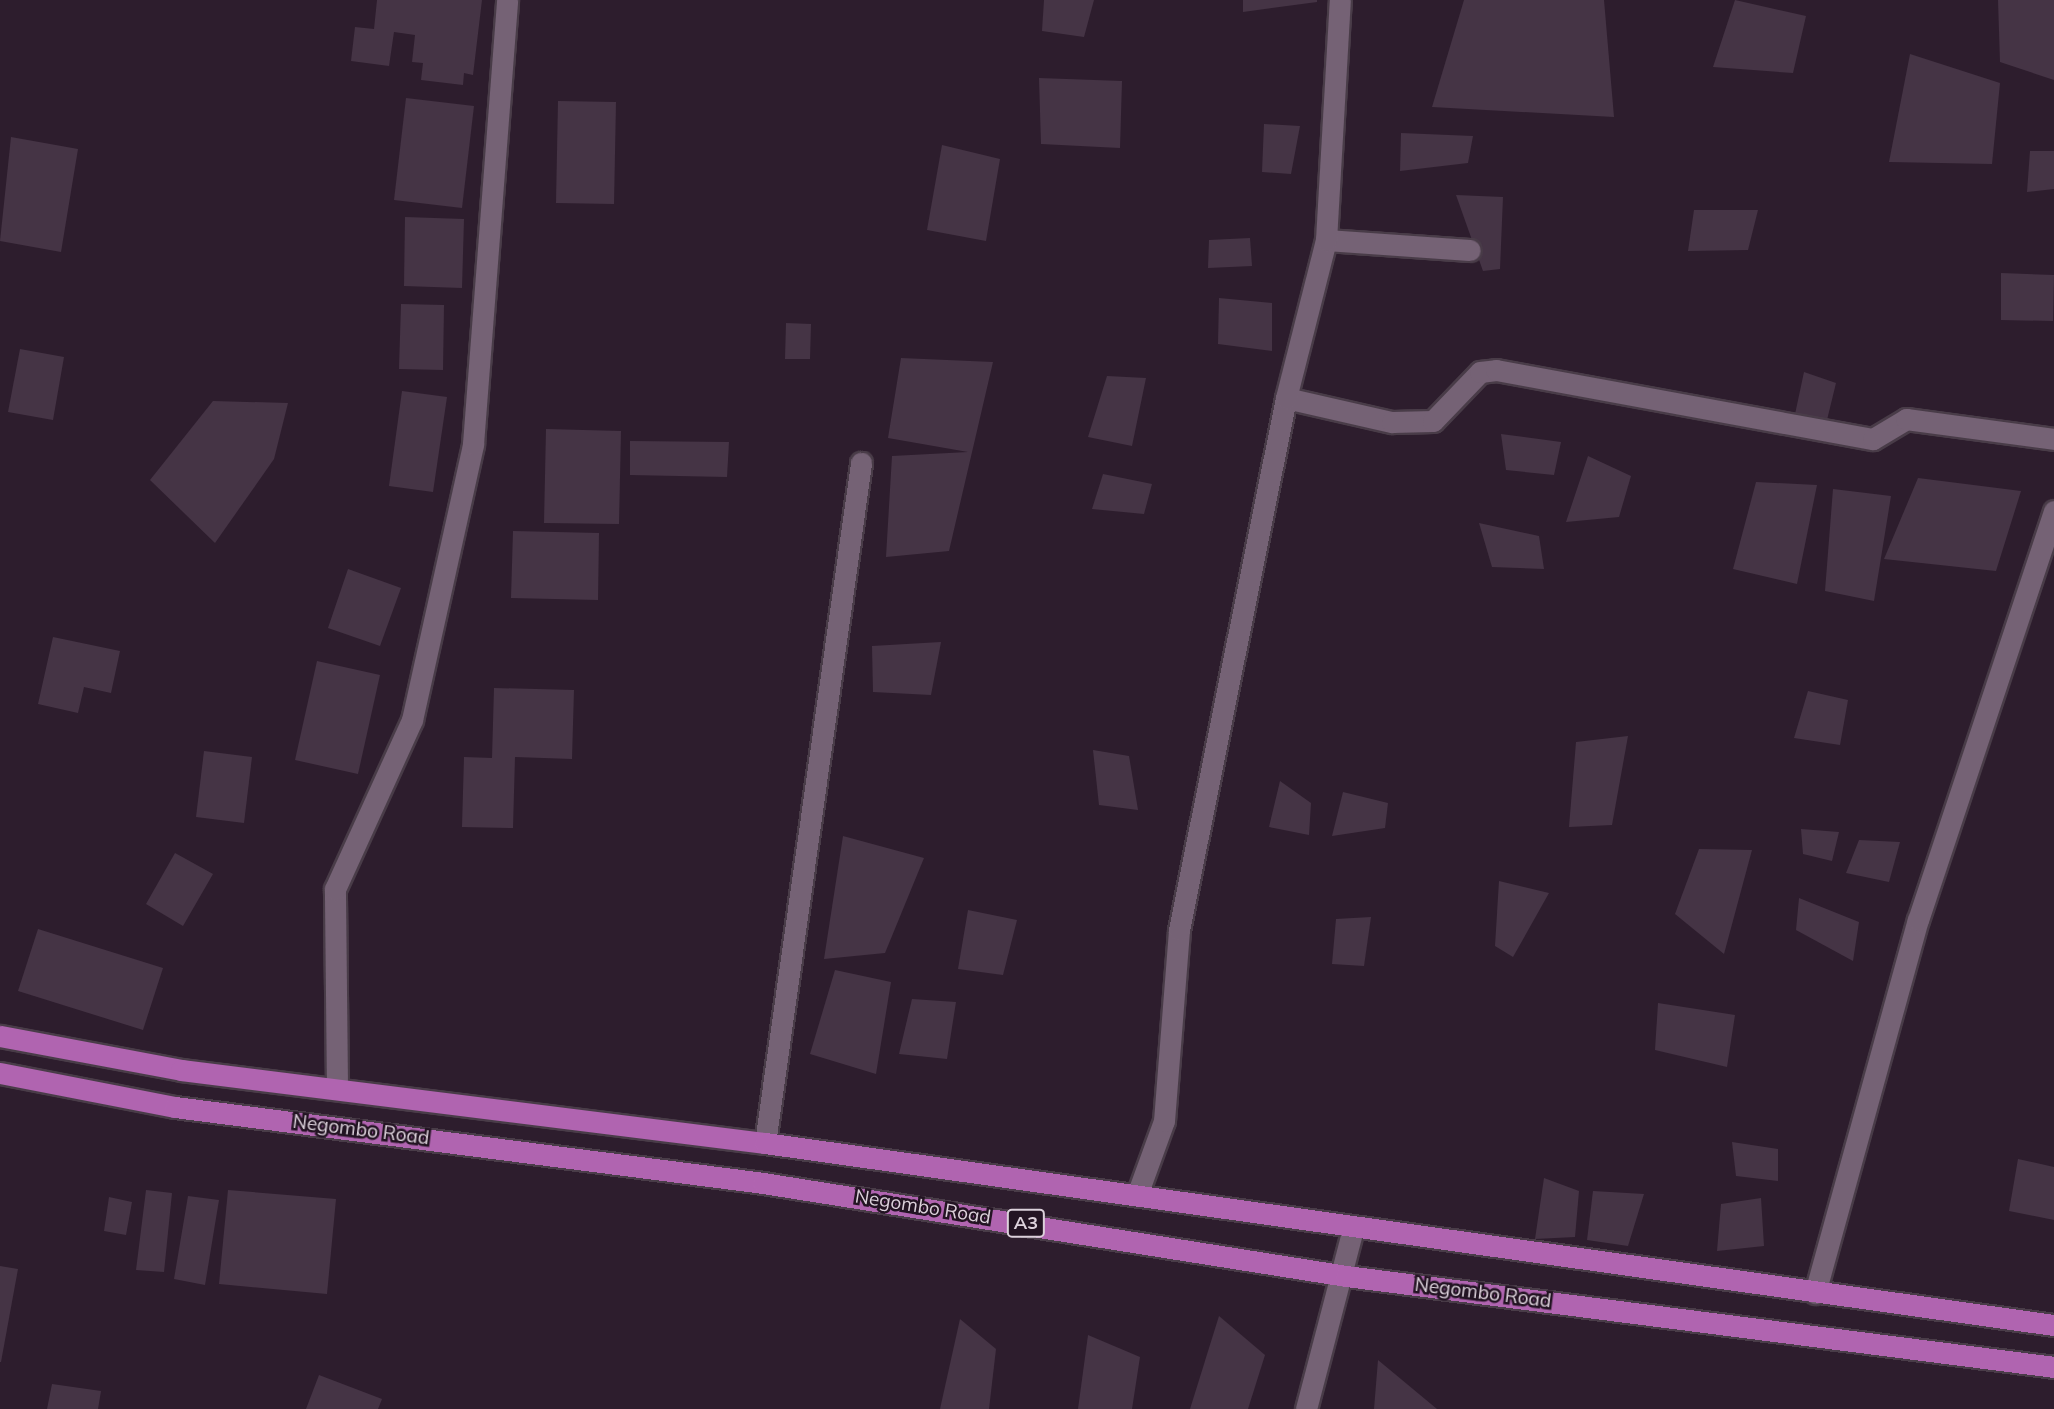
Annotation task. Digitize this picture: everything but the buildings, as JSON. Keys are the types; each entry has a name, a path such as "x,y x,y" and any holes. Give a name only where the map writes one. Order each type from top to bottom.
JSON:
{"highway":[{"name":"Negombo Road","path":"0,1036 181,1070 765,1143 1138,1195 1353,1229 2054,1325"},
{"name":"Negombo Road","path":"0,1073 175,1107 776,1185 1346,1276 2054,1367"}],"street":[{"path":"337,1088 335,889 412,720 473,444 507,0"},
{"path":"1138,1195 1164,1121 1179,930 1286,398 1326,240 1340,0"},
{"path":"1326,240 1470,250"},
{"path":"1286,398 1392,422 1433,421 1480,372 1496,370 1873,439 1906,419 2054,439"},
{"path":"765,1143 861,463"},
{"path":"1815,1293 1918,920 2054,511"},
{"path":"1306,1409 1346,1276 1353,1229"}]}
